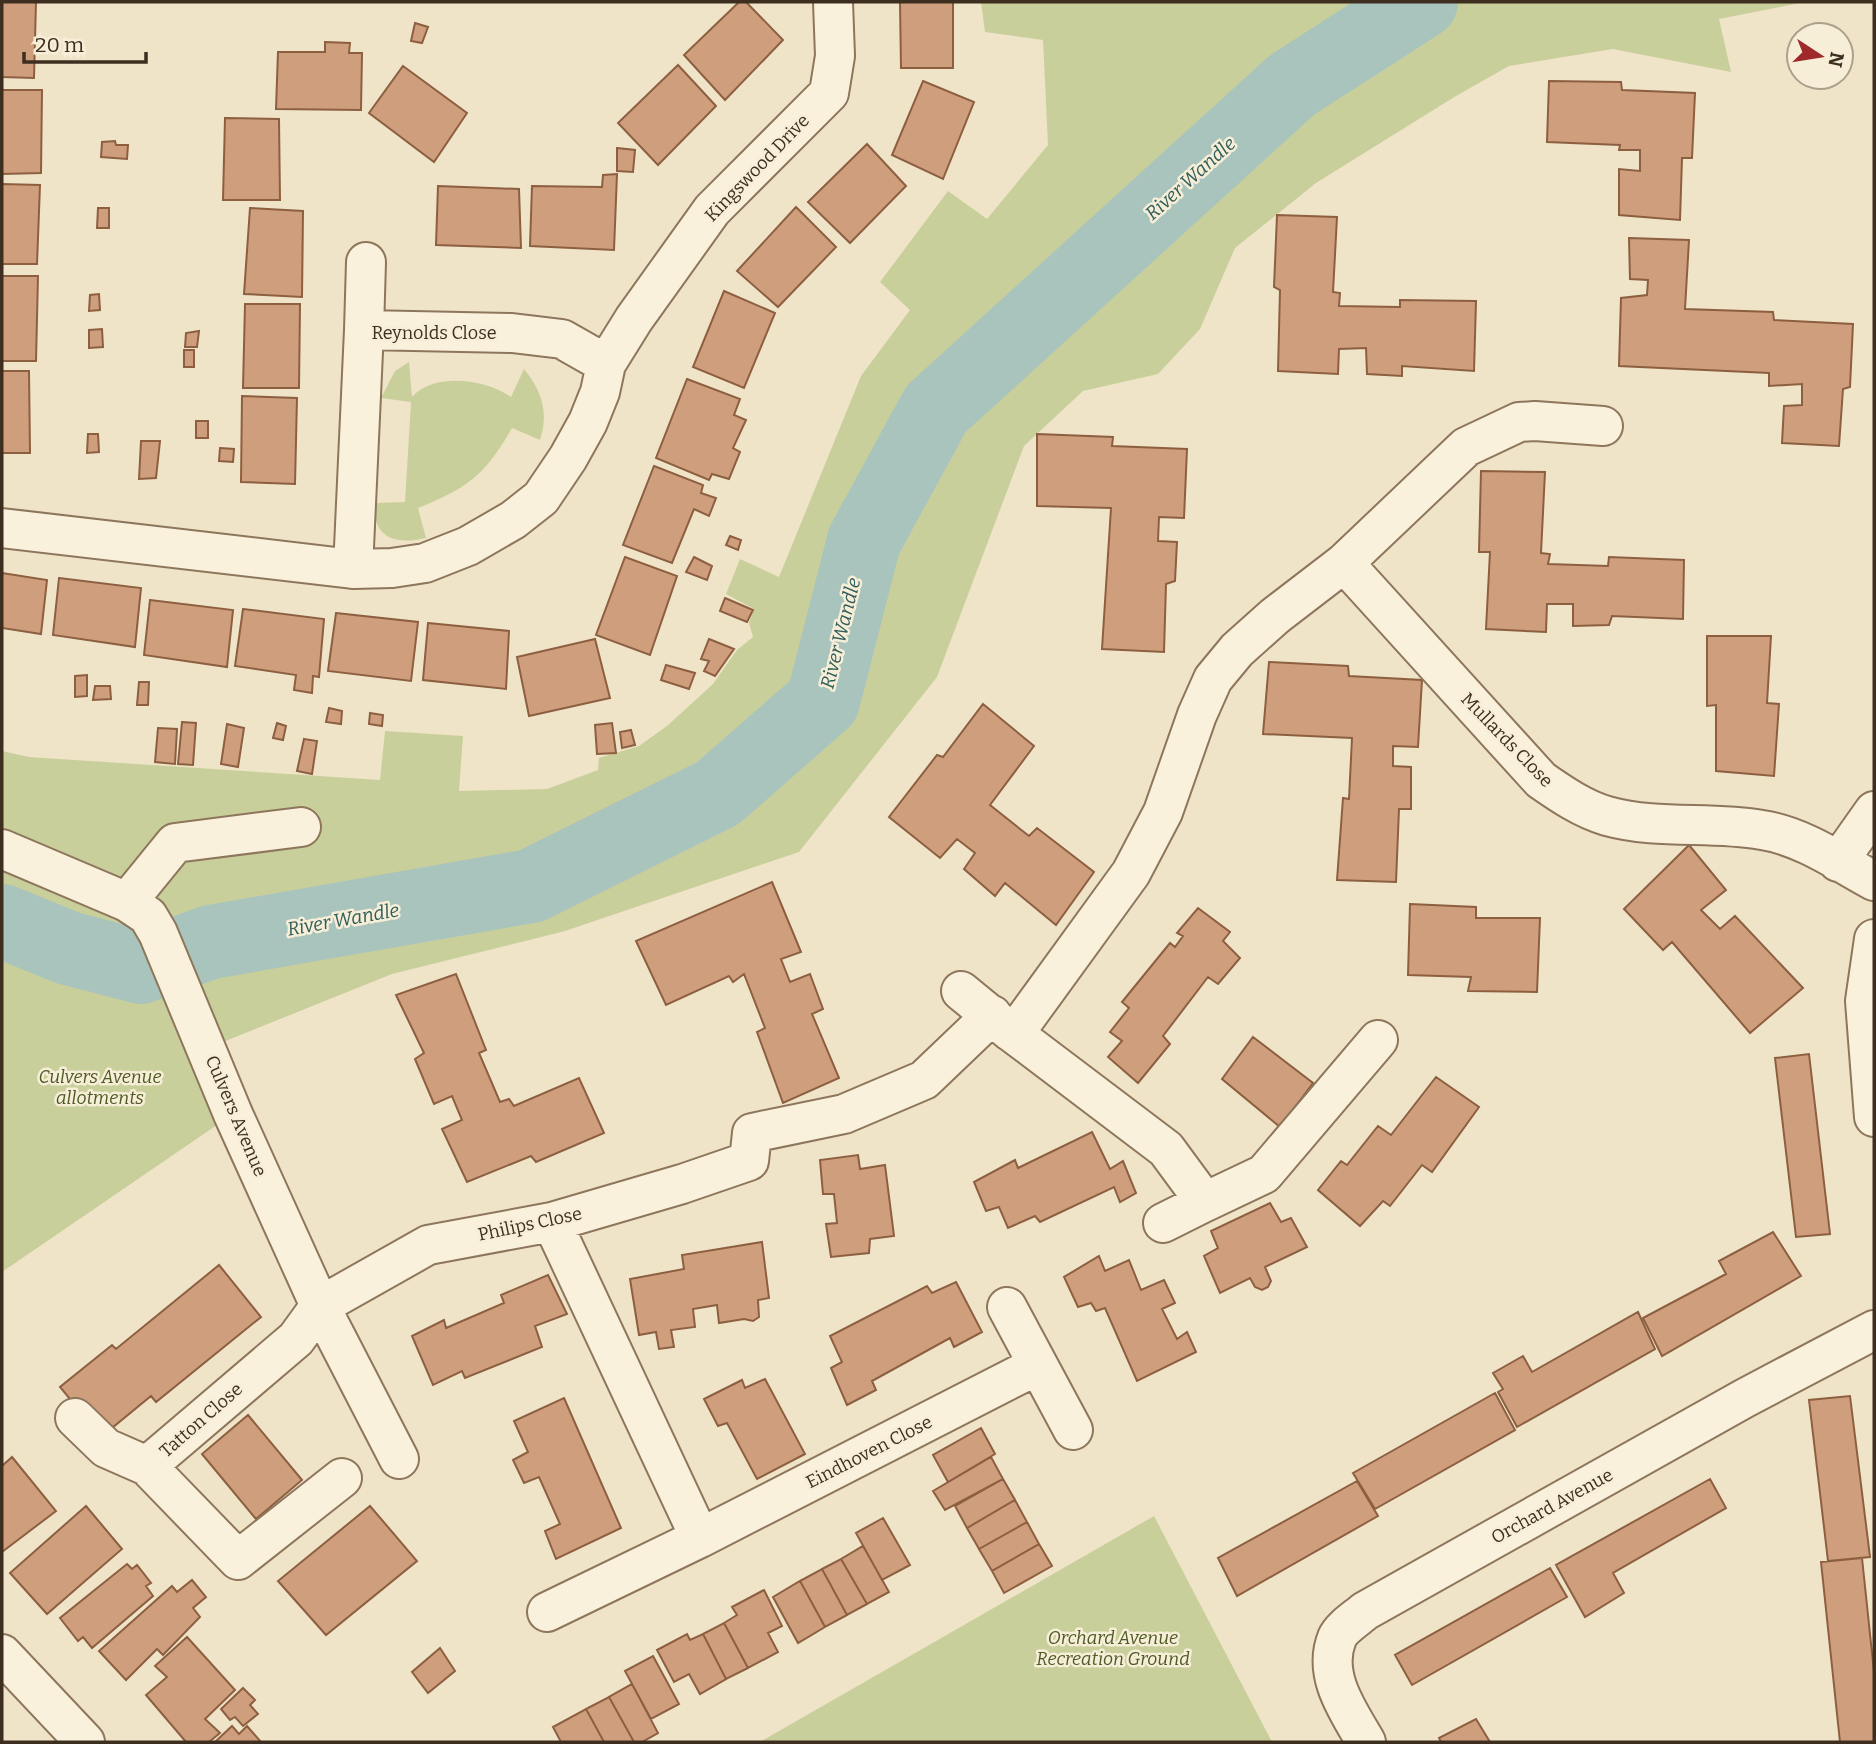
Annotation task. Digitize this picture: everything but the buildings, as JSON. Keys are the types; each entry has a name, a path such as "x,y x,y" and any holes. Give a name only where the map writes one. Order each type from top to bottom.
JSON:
{"street":[{"name":"Kingswood Drive","path":"606,364 634,319 712,210 829,93 835,56 832,2"},
{"path":"364,330 366,262"},
{"name":"Reynolds Close","path":"353,569 364,330 512,333 562,339 606,364"},
{"path":"2,528 353,569 392,568 425,563 468,546 513,520 541,498 589,422 600,392 606,364"},
{"path":"1003,1025 1131,873 1163,813 1196,715 1213,679 1237,650 1275,616 1344,563 1466,447 1519,422 1603,426"},
{"name":"Mullards Close","path":"1344,563 1541,780 1570,800 1604,816 1643,824 1732,826 1764,830 1805,844 1874,881"},
{"path":"1838,862 1874,811"},
{"path":"127,902 175,843 301,827"},
{"name":"Culvers Avenue","path":"2,849 127,902 148,916 158,933 233,1114 320,1306 399,1459"},
{"path":"1874,939 1865,1001 1874,1117"},
{"path":"961,991 1166,1149 1205,1202"},
{"name":"Philips Close","path":"320,1306 342,1296 428,1245 552,1222 682,1184 749,1161 752,1133 844,1114 924,1080 1003,1025"},
{"path":"1163,1223 1264,1174 1378,1040"},
{"path":"552,1222 700,1538"},
{"name":"Tatton Close","path":"320,1306 296,1339 148,1466 238,1560 342,1478"},
{"path":"1007,1307 1073,1430"},
{"name":"Orchard Avenue","path":"1366,1742 1344,1704 1331,1669 1338,1636 1365,1611 1745,1398 1874,1330"},
{"name":"Eindhoven Close","path":"547,1612 700,1538 1038,1365"},
{"path":"75,1418 106,1448 148,1466"},
{"path":"2,1654 85,1742"}],"green space":[{"name":"Culvers Avenue allotments","path":"981,2 1805,2 1719,19 1731,72 1613,49 1509,66 1316,183 1235,248 1200,329 1158,374 1083,391 1024,446 937,677 799,852 565,931 392,974 208,1048 233,1114 2,1272 2,751 29,757 380,780 385,731 463,736 459,791 547,789 598,770 599,758 639,746 667,726 713,684 737,650 753,637 749,623 754,609 726,594 740,559 779,577 861,376 910,310 880,282 948,191 987,219 1048,145 1043,40 985,32"},
{"path":"409,362 412,397 433,384 460,381 488,386 511,397 524,369 539,394 544,421 540,440 512,428 493,458 474,478 450,494 418,508 426,538 405,541 388,537 382,532 377,525 375,503 405,502 411,402 381,398 395,371"},
{"name":"Orchard Avenue Recreation Ground","path":"1154,1516 1272,1742 760,1742"}],"waterway":[{"name":"River Wandle","path":"2,921 68,948 141,967 211,942 531,886 718,793 823,701 864,541 936,409 1292,85 1421,2"}]}
